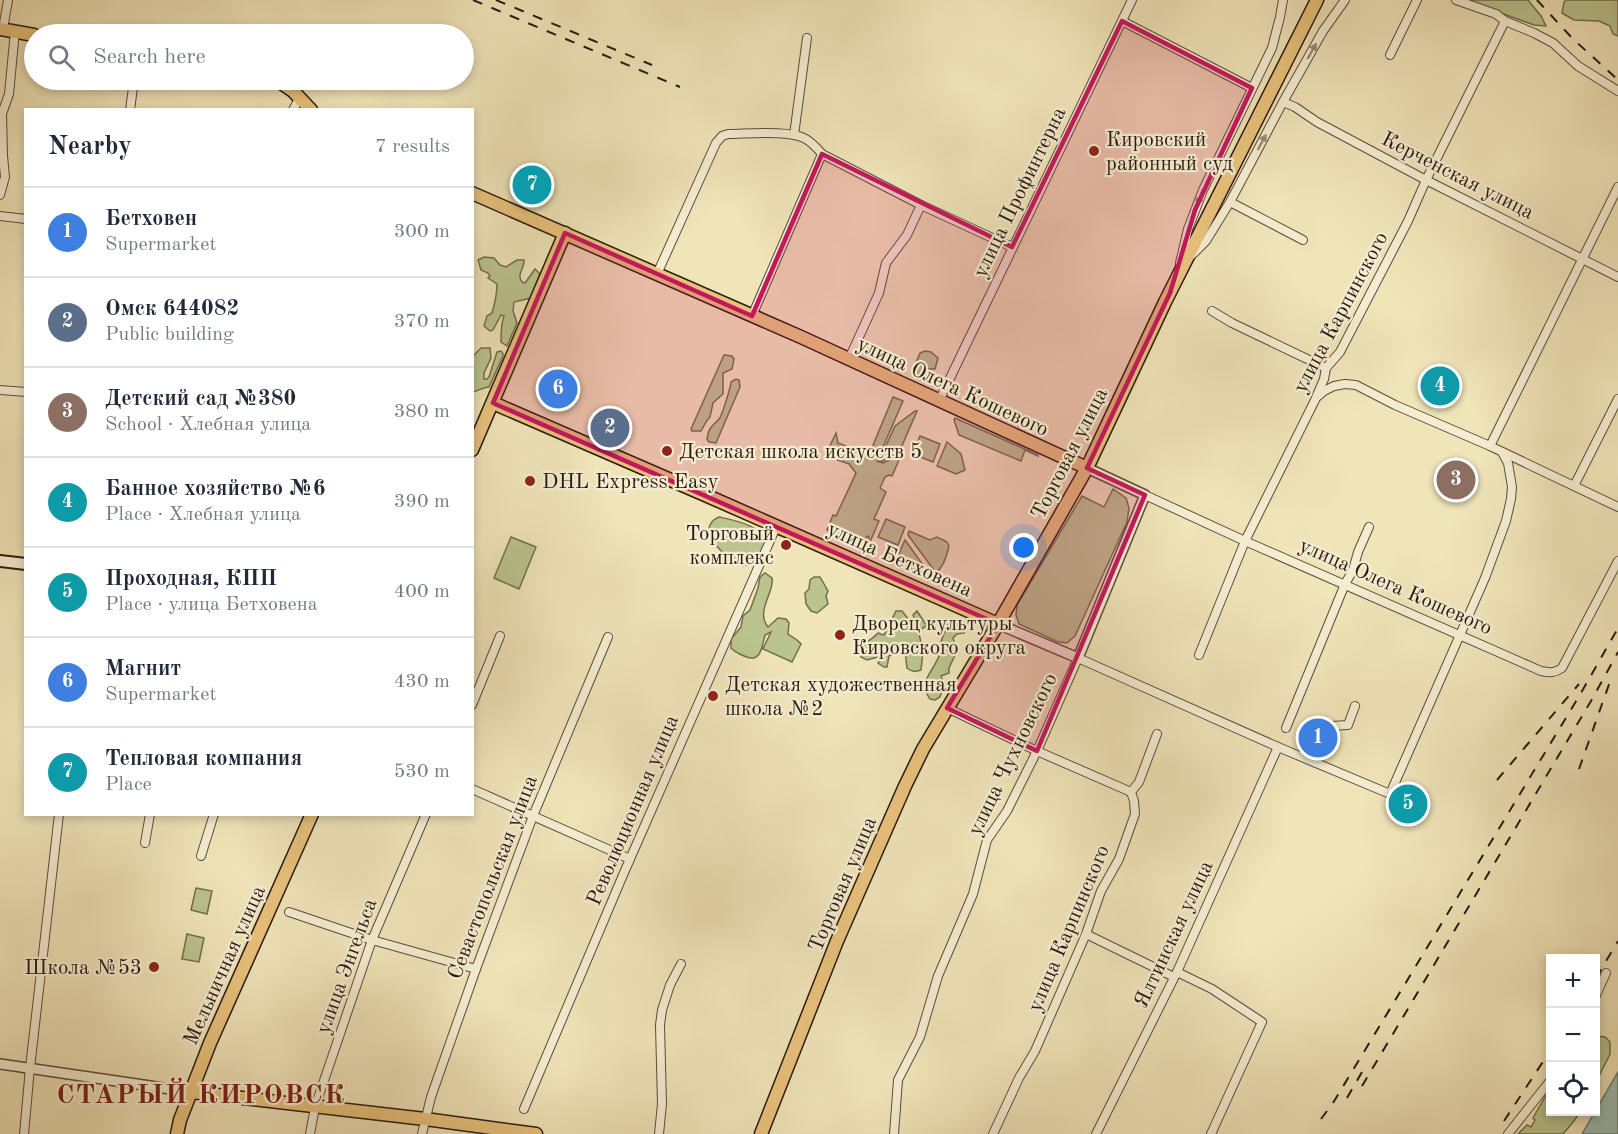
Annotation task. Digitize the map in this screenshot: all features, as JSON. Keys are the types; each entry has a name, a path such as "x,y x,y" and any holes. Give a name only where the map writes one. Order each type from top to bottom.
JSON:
{"main road":[{"name":"Торговая улица","path":"761,1134 845,923 905,786 947,708 1087,468 1186,261 1316,0"},
{"path":"6,30 24,33"},
{"path":"286,90 296,104"},
{"name":"улица Олега Кошевого","path":"474,194 849,359 1087,468"},
{"path":"474,446 564,233"},
{"name":"улица Бетховена","path":"494,403 998,624"},
{"path":"0,561 24,564"},
{"name":"Мельничная улица","path":"177,1134 210,1043 311,816"},
{"path":"191,1092 536,1134"}],"street":[{"path":"0,195 5,177 3,114 9,94 6,30 8,0"},
{"name":"улица Профинтерна","path":"939,401 1132,0"},
{"path":"1170,294 1188,229 1203,190 1272,48 1282,0"},
{"path":"1186,261 1206,241 1230,202 1323,31 1345,0"},
{"path":"1390,55 1417,0"},
{"path":"1456,0 1534,33 1553,44 1578,66 1618,91"},
{"path":"1122,21 1252,88"},
{"name":"улица Карпинского","path":"1199,655 1245,541 1315,400 1326,368 1340,352 1408,221 1505,21"},
{"path":"794,135 807,38"},
{"path":"130,108 133,90"},
{"name":"Керченская улица","path":"1283,102 1426,180 1618,277"},
{"path":"657,274 716,143 722,136 728,134 794,135 804,138 822,154 921,205 1012,247"},
{"path":"752,316 822,154"},
{"path":"1490,446 1618,187"},
{"path":"1230,202 1303,240"},
{"path":"849,359 879,293 886,262 907,235 921,205"},
{"path":"0,216 24,219"},
{"path":"1212,311 1326,368"},
{"path":"1315,400 1324,391 1334,386 1345,384 1356,386 1618,507"},
{"path":"0,390 24,392"},
{"path":"1574,486 1618,399"},
{"path":"1459,634 1506,521 1512,487 1508,463 1502,452"},
{"name":"улица Олега Кошевого","path":"1087,468 1245,541 1549,673 1562,668 1618,561"},
{"name":"улица Чухновского","path":"894,1134 898,1080 920,1037 938,976 973,894 987,840 1008,811 1037,751 1145,495"},
{"name":"Революционная улица","path":"524,1108 776,526"},
{"path":"1286,728 1369,527"},
{"name":"улица Бетховена","path":"998,624 1390,794 1459,634"},
{"path":"474,700 500,636"},
{"name":"Севастопольская улица","path":"422,1134 425,1119 476,969 533,816 608,637"},
{"path":"1316,763 1332,726 1348,725 1355,706"},
{"path":"947,708 1131,792 1139,782 1157,734"},
{"name":"Ялтинская улица","path":"1096,1134 1176,974 1278,747"},
{"path":"474,790 630,859"},
{"name":"улица Карпинского","path":"993,1134 1019,1078 1035,1051 1086,934 1101,891 1119,859 1135,814 1131,792"},
{"path":"24,1134 59,816"},
{"path":"145,843 150,816"},
{"path":"201,856 213,816"},
{"name":"улица Энгельса","path":"310,1134 315,1107 372,940 425,816"},
{"path":"289,912 372,940 476,969"},
{"path":"1086,934 1212,989 1262,1022 1211,1134"},
{"path":"659,1134 662,1104 660,1025 670,985 681,964"},
{"path":"1600,986 1606,973"},
{"path":"0,1064 191,1092"},
{"path":"1508,1134 1546,1087"}],"highlighted area":[{"path":"1122,21 1252,88 1195,210 1170,293 1087,468 1145,495 1037,751 947,708 998,624 493,403 565,233 752,316 822,154 1012,247"}],"green space":[{"path":"1465,0 1528,0 1546,26 1534,25"},
{"path":"1566,0 1618,0 1618,36 1613,34 1610,26 1599,21 1574,20 1562,13"},
{"path":"484,257 494,258 500,265 506,267 517,260 524,260 520,279 525,283 535,269 540,274 531,298 514,302 513,311 517,323 507,346 501,342 504,316 501,315 493,330 490,331 484,326 487,316 492,313 497,284 488,278 490,276 488,273 481,270 478,260"},
{"path":"481,348 490,348 491,358 484,373 484,379 487,379 497,352 501,351 503,354 489,387 474,392 474,355"},
{"path":"931,352 938,358 935,369 926,369 917,379 912,372 920,353"},
{"path":"724,355 732,356 734,359 732,369 723,373 723,394 713,403 710,417 701,431 692,431 691,429"},
{"path":"739,380 740,387 716,443 709,442 707,439 711,427 719,419 731,382"},
{"path":"893,397 903,401 877,461 879,462 884,451 894,456 880,462 894,458 899,460 892,476 885,477 880,488 886,492 874,519 879,521 870,542 867,536 863,543 854,543 845,539 845,534 843,538 827,530 856,473 849,464 829,457 827,452 836,433 838,443 869,455"},
{"path":"917,411 898,455 886,450 895,426"},
{"path":"955,418 1038,455 1038,456 1025,450 1021,461 959,435"},
{"path":"920,436 940,444 933,462 913,454"},
{"path":"947,442 961,454 965,470 956,474 937,466"},
{"path":"1113,489 1126,498 1129,508 1127,522 1075,636 1067,643 1058,642 1019,624 1016,615 1017,605 1082,496 1104,507"},
{"path":"719,517 748,525 765,539 767,546 754,562 747,565 734,563 709,538 710,525"},
{"path":"886,519 905,527 898,545 878,537"},
{"path":"909,531 930,540 937,537 947,542 949,546 946,557 936,573 908,535"},
{"path":"511,537 536,547 519,589 494,578"},
{"path":"905,540 931,576 929,579 908,568 899,560 899,553"},
{"path":"765,573 772,578 772,583 764,608 765,621 768,627 778,618 786,619 789,623 788,634 801,644 792,662 763,649 771,632 765,635 762,649 754,658 742,655 731,648 731,639 741,627 743,616 750,610 760,577"},
{"path":"820,577 828,591 826,596 828,604 817,613 811,611 806,604 805,593 809,589 810,580"},
{"path":"896,611 902,611 909,620 915,621 913,615 917,611 927,626 921,629 919,634 923,651 921,670 914,671 907,668 902,645 897,644 893,649 887,667 878,663 883,658 882,656 867,660 861,657 859,650 863,645 878,633 885,634 886,629 896,624 893,617"},
{"path":"953,623 962,628 964,633 957,634 953,638 957,651 949,673 941,676 944,684 940,697 935,700 930,699 925,687 927,677 940,654 941,642 947,625"},
{"path":"196,888 212,891 207,914 191,910"},
{"path":"187,934 204,938 199,962 182,959"},
{"path":"1600,1036 1605,1037 1610,1042 1610,1054 1600,1074"},
{"path":"1545,1097 1546,1116 1577,1116 1574,1121 1563,1134 1518,1134 1527,1125 1531,1127 1535,1120 1533,1118"}],"water":[{"path":"1618,1072 1618,1134 1582,1134 1592,1116 1600,1116 1600,1103"}],"railway":[{"path":"473,0 680,87"},
{"path":"496,0 652,65"},
{"path":"1537,0 1572,38 1618,80"},
{"path":"1321,1119 1333,1103 1618,628"},
{"path":"1362,1086 1618,652"},
{"path":"1579,769 1612,676"},
{"path":"1497,780 1579,684"},
{"path":"1600,971 1618,941"},
{"path":"1504,1121 1546,1057"},
{"path":"1347,1098 1362,1072"}],"place":[{"name":"Кировский районный суд","path":"1094,151"},
{"name":"Тепловая компания","path":"532,185"},
{"name":"Банное хозяйство №6","path":"1440,386"},
{"name":"Магнит","path":"558,389"},
{"name":"Омск 644082","path":"610,428"},
{"name":"Детская школа искусств 5","path":"667,451"},
{"name":"Детский сад №380","path":"1456,480"},
{"name":"DHL Express Easy","path":"530,481"},
{"name":"Торговый комплекс","path":"786,545"},
{"name":"Дворец культуры Кировского округа","path":"840,635"},
{"name":"Детская художественная школа №2","path":"713,696"},
{"name":"Бетховен","path":"1318,738"},
{"name":"Проходная, КПП","path":"1408,804"},
{"name":"Школа №53","path":"154,967"}],"district":[{"name":"СТАРЫЙ КИРОВСК","path":"201,1094"}]}
